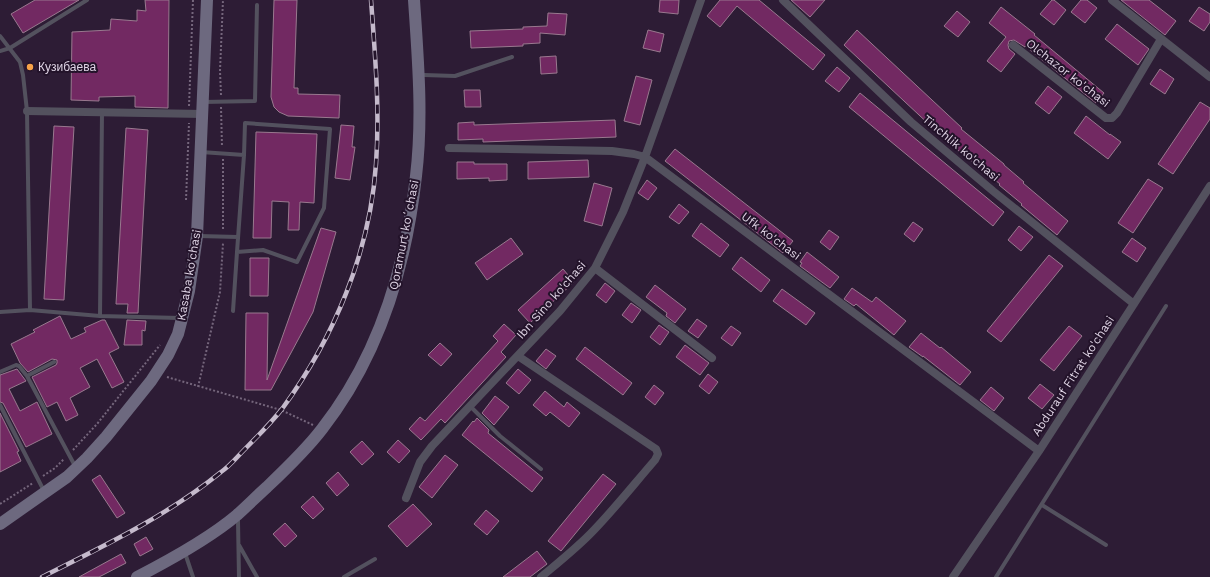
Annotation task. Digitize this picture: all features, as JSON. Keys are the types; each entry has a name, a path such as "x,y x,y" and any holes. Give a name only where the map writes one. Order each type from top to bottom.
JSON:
{"main road":[{"name":"Kasaba ko'chasi","path":"1,522 67,477 106,437 156,374 173,344 182,318 190,285 197,236 207,0"},
{"name":"Qoramurt koʻchasi","path":"137,577 152,570 195,544 236,516 288,467 322,429 345,398 372,349 380,331 391,297 404,248 414,194 418,150 419,77 414,0"},
{"name":"Qoramurt koʻchasi","path":"151,577 186,556 238,521 292,469 326,432 348,402 384,333 403,276 408,254 417,204 424,149 424,75 419,0"}],"street":[{"name":"Ibn Sino ko'chasi","path":"406,498 420,462 432,446 560,311 595,268 623,212 645,157 701,0"},
{"name":"Tinchlik ko'chasi","path":"783,0 911,122 993,191 1134,304"},
{"path":"1112,0 1210,77"},
{"name":"Olchazor ko'chasi","path":"1013,45 1106,118 1112,118 1117,113 1162,39"},
{"path":"27,111 189,113 203,108"},
{"name":"Ufk ko'chasi","path":"449,148 612,151 645,157 1039,451"},
{"name":"Abdurauf Fitrat ko'chasi","path":"953,577 1039,451 1210,186"},
{"path":"595,268 712,358"},
{"path":"518,356 656,449 658,454 655,460 625,496 593,531 541,577"}],"lane":[{"path":"0,51 10,48 87,0"},
{"path":"203,108 221,102 255,101 257,5"},
{"path":"0,36 20,62 27,111 30,310"},
{"path":"424,75 455,76 512,57"},
{"path":"100,316 102,112"},
{"path":"233,311 245,123 330,129 324,208 297,262 263,250 237,252"},
{"path":"201,152 244,155"},
{"path":"197,236 238,237"},
{"path":"996,577 1166,306"},
{"path":"0,312 30,310 100,316 182,318"},
{"path":"27,376 54,362"},
{"path":"0,372 16,365 19,366 27,376 70,453 76,468"},
{"path":"0,405 45,493"},
{"path":"470,406 500,436 541,469"},
{"path":"1042,505 1106,546"},
{"path":"238,521 239,577"},
{"path":"238,544 257,577"},
{"path":"186,556 193,577"},
{"path":"344,577 375,559"}],"path":[{"path":"186,200 193,0"},
{"path":"198,387 220,292 224,215 220,71 223,0"},
{"path":"0,504 55,468 70,453 97,424 163,341"},
{"path":"156,374 281,410 322,429"}],"building":[{"path":"35,0 79,0 23,33 11,14"},
{"path":"145,0 169,0 168,108 135,107 135,96 99,97 99,101 71,100 72,32 110,30 111,19 137,21 137,10 146,11"},
{"path":"274,0 297,0 294,88 298,88 298,94 340,95 339,118 288,116 279,112 274,107 271,97"},
{"path":"660,0 679,0 678,14 659,12"},
{"path":"720,0 759,0 825,55 813,70 737,6 720,27 707,16"},
{"path":"791,0 825,0 810,17"},
{"path":"1052,0 1066,10 1054,25 1040,14"},
{"path":"1081,0 1087,0 1097,8 1085,23 1071,12"},
{"path":"1121,0 1149,0 1176,21 1165,35"},
{"path":"1001,7 1104,93 1096,103 1025,46 1014,40 1009,41 1008,45 1009,49 1015,54 1001,72 987,61 1006,37 989,23"},
{"path":"1199,7 1210,14 1210,22 1204,31 1189,21"},
{"path":"957,11 970,22 958,37 944,26"},
{"path":"548,13 567,14 565,35 540,33 540,43 523,44 523,46 471,48 470,31 523,29 523,27 547,26"},
{"path":"1117,24 1149,49 1138,65 1105,39"},
{"path":"648,30 664,34 660,52 643,48"},
{"path":"857,30 962,128 961,129 1004,164 1024,182 1023,183 1068,221 1057,235 1021,205 1022,204 999,185 1000,184 949,143 844,45"},
{"path":"556,56 557,73 541,74 540,57"},
{"path":"837,67 850,78 839,92 825,81"},
{"path":"1160,69 1174,79 1165,94 1150,84"},
{"path":"636,76 652,80 640,125 624,121"},
{"path":"1048,86 1062,97 1049,114 1035,103"},
{"path":"464,90 480,90 481,107 465,107"},
{"path":"860,93 1004,212 993,226 849,107"},
{"path":"1200,102 1210,108 1210,119 1173,174 1158,164"},
{"path":"1086,116 1121,142 1108,159 1074,133"},
{"path":"615,120 616,137 483,142 483,139 458,140 458,123 474,122 474,125"},
{"path":"341,125 354,126 352,147 355,147 350,180 335,178"},
{"path":"54,126 74,127 64,300 44,299"},
{"path":"126,128 148,130 138,313 127,313 128,304 116,304"},
{"path":"256,132 317,134 314,203 300,202 299,230 288,230 289,202 272,201 271,238 253,238"},
{"path":"675,149 793,241 783,253 665,161"},
{"path":"588,160 589,177 528,179 528,162"},
{"path":"457,162 474,162 474,164 507,164 507,180 489,181 489,178 457,179"},
{"path":"1148,179 1163,188 1133,233 1118,223"},
{"path":"647,180 657,188 648,200 638,193"},
{"path":"594,183 612,188 602,226 584,221"},
{"path":"679,204 689,212 679,224 669,217"},
{"path":"913,222 923,229 914,242 904,234"},
{"path":"701,223 729,245 720,257 692,236"},
{"path":"1019,226 1033,237 1021,251 1008,240"},
{"path":"321,228 336,232 313,312 271,390 245,390 246,313 268,313 267,380"},
{"path":"829,230 839,237 830,250 820,242"},
{"path":"511,238 523,254 487,280 475,263"},
{"path":"1132,238 1146,248 1137,262 1122,252"},
{"path":"807,252 839,277 830,288 800,266 802,263 800,262"},
{"path":"1049,255 1063,266 1001,342 987,331"},
{"path":"741,257 770,280 761,292 732,269"},
{"path":"250,258 269,258 268,296 250,296"},
{"path":"563,269 574,282 530,323 518,310"},
{"path":"605,283 615,291 606,303 596,295"},
{"path":"655,285 686,309 675,323 666,316 667,313 646,297"},
{"path":"852,288 872,302 876,297 906,321 894,335 856,304 854,306 844,299"},
{"path":"782,289 815,313 806,325 773,301"},
{"path":"631,303 641,310 632,323 622,315"},
{"path":"60,316 71,339 86,332 84,328 105,320 119,348 109,353 124,382 112,388 97,359 80,368 90,387 70,398 78,415 66,421 57,402 47,407 32,377 56,365 57,360 52,359 28,372 20,363 11,344 35,332 33,330"},
{"path":"697,319 707,326 698,338 688,331"},
{"path":"127,320 146,321 145,331 142,330 142,345 124,345"},
{"path":"504,324 516,335 501,352 506,357 445,423 441,419 421,440 409,429 420,417 425,421 498,341 493,336"},
{"path":"659,325 669,332 660,345 650,337"},
{"path":"731,326 741,333 732,346 721,338"},
{"path":"1069,326 1082,336 1054,371 1040,360"},
{"path":"921,333 940,348 941,347 971,372 960,385 909,347"},
{"path":"440,343 452,354 441,366 428,355"},
{"path":"685,345 709,363 700,375 676,357"},
{"path":"585,347 632,383 623,395 576,359"},
{"path":"546,349 556,356 546,369 536,361"},
{"path":"17,369 26,381 9,389 20,411 37,402 52,434 26,447 3,403 0,402 0,375"},
{"path":"518,369 531,380 519,394 506,383"},
{"path":"708,374 718,382 709,394 699,386"},
{"path":"1040,384 1054,395 1042,409 1028,398"},
{"path":"654,385 664,393 655,405 645,397"},
{"path":"991,387 1004,398 994,411 980,400"},
{"path":"545,391 564,407 567,402 580,413 569,427 550,412 546,416 533,405"},
{"path":"495,396 509,407 494,425 482,413"},
{"path":"0,413 19,451 17,452 21,461 0,472"},
{"path":"477,418 489,430 488,433 543,478 532,492 462,435"},
{"path":"398,440 410,451 399,463 387,452"},
{"path":"362,441 374,454 362,465 350,452"},
{"path":"445,455 458,465 432,498 419,487"},
{"path":"338,472 349,485 337,496 326,483"},
{"path":"603,474 616,484 561,551 548,541"},
{"path":"100,475 125,513 117,518 92,480"},
{"path":"313,496 324,509 313,519 301,507"},
{"path":"413,504 432,524 407,547 388,526"},
{"path":"486,510 499,521 487,535 474,524"},
{"path":"285,523 297,536 285,547 273,534"},
{"path":"146,537 153,549 140,556 134,544"},
{"path":"537,551 547,564 530,577 503,577"},
{"path":"121,554 126,563 99,577 79,577"}],"railway":[{"path":"42,577 112,542 157,516 179,503 224,470 264,430 282,409 301,382 318,353 346,293 366,229 372,197 376,164 377,123 371,0"}],"place":[{"name":"Кузибаева","path":"30,67"}]}
